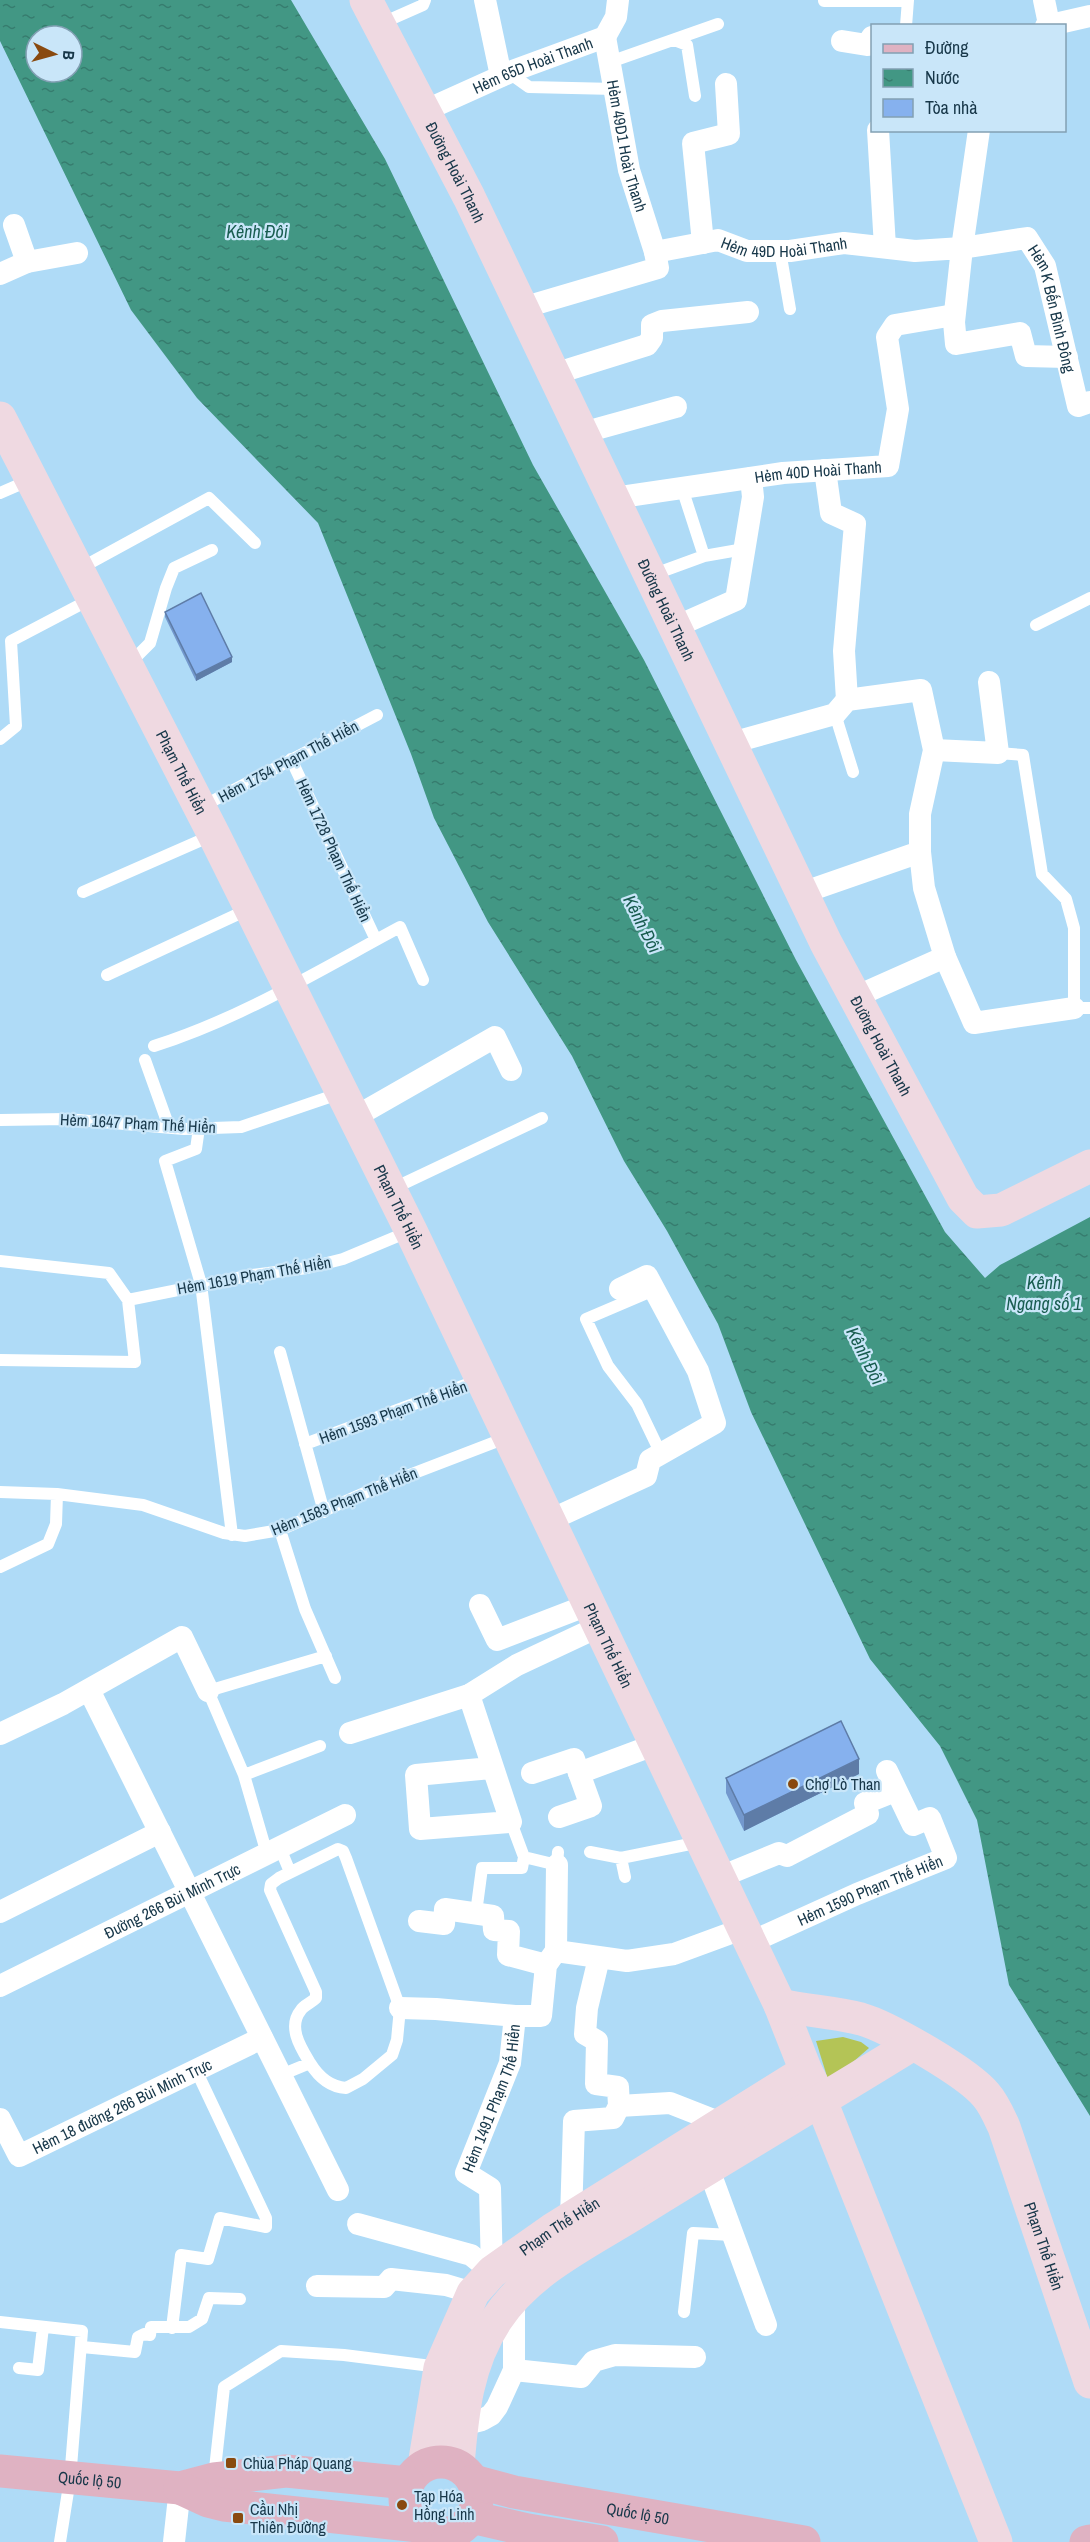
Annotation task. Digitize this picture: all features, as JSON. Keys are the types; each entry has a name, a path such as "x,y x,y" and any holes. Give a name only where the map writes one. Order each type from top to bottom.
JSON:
{"main road":[{"name":"Đường Hoài Thanh","path":"373,12 469,197 802,893 963,1198 977,1212 1001,1210 1090,1166"},
{"name":"Phạm Thế Hiển","path":"0,418 207,821 391,1190 780,2005 806,2071 821,2101 996,2542"},
{"name":"Phạm Thế Hiển","path":"780,2005 863,2020 913,2044 972,2082 986,2095 1004,2127 1090,2382"},
{"name":"Phạm Thế Hiển","path":"470,2492 462,2425 467,2386 473,2364 497,2317 564,2234 708,2167 913,2044"},
{"name":"Phạm Thế Hiển","path":"483,2283 564,2234 721,2123 806,2071"},
{"path":"470,2492 465,2525 448,2534 429,2532 418,2526 405,2506 416,2475 440,2368 483,2283"},
{"name":"Quốc lộ 50","path":"180,2488 214,2479 286,2471 416,2475 446,2462 470,2492 528,2530 594,2541"},
{"name":"Quốc lộ 50","path":"0,2471 180,2488 208,2501 224,2505 418,2526"},
{"name":"Quốc lộ 50","path":"470,2492 514,2492 804,2542"}],"street":[{"path":"485,0 505,75"},
{"name":"Hẻm 65D Hoài Thanh","path":"424,111 505,75 605,37 616,17 618,0"},
{"path":"1044,0 1048,24"},
{"path":"1053,24 1090,16"},
{"name":"Hẻm 49D1 Hoài Thanh","path":"605,37 628,170 656,252"},
{"path":"842,41 867,45 871,40"},
{"path":"703,243 693,143 729,134 726,84"},
{"path":"878,132 885,247"},
{"path":"979,132 954,315 956,344 1020,333 1026,356 1067,357"},
{"path":"14,225 27,262"},
{"name":"Hẻm K Bến Bình Đông","path":"962,248 1027,238 1045,266 1078,406 1090,402"},
{"name":"Hẻm 49D Hoài Thanh","path":"656,252 718,240 747,251 780,251 844,243 915,251 962,248"},
{"path":"522,308 658,268 656,252"},
{"path":"0,274 27,262 77,253"},
{"path":"554,374 647,345 652,338 652,325 662,321 747,312"},
{"name":"Hẻm 40D Hoài Thanh","path":"614,498 751,478 888,466 898,410 887,337 895,325 954,315"},
{"path":"582,433 676,406"},
{"path":"825,470 831,513 855,524 841,707"},
{"path":"675,627 736,600 753,497 751,478"},
{"path":"934,750 998,753 989,682"},
{"path":"731,743 841,707 921,690 934,750 920,814 924,888 945,957 974,1023 1082,1008"},
{"path":"802,893 921,852"},
{"path":"855,997 945,957"},
{"path":"348,1105 495,1037 511,1070"},
{"path":"548,1521 646,1476 650,1460 715,1423 698,1371 647,1276 620,1289"},
{"path":"480,1605 497,1640 593,1616"},
{"path":"350,1733 469,1695 593,1616"},
{"path":"0,1734 89,1689 182,1637 208,1691"},
{"path":"89,1689 338,2190"},
{"path":"469,1695 491,1768 511,1822 420,1829 416,1775 491,1768"},
{"path":"579,1773 654,1745"},
{"path":"532,1773 574,1759 591,1806 559,1817"},
{"name":"Hẻm 1590 Phạm Thế Hiển","path":"718,1878 779,1853 788,1856 868,1814 865,1803 891,1781 913,1824 930,1818 946,1858 746,1936"},
{"name":"Đường 266 Bùi Minh Trực","path":"0,1986 345,1815"},
{"path":"0,1912 160,1832"},
{"path":"551,1958 558,1859"},
{"path":"419,1921 444,1924 445,1909 493,1916 494,1930 509,1931 508,1955 551,1958 599,1958 627,1961 674,1954 746,1936"},
{"name":"Hẻm 1491 Phạm Thế Hiển","path":"483,2283 490,2188 466,2174 510,2063 514,2016 541,2016 551,1958"},
{"path":"564,2234 574,2121 613,2118 619,2106 618,2087 596,2084 597,2041 585,2034 587,2008 599,1958"},
{"path":"400,2008 514,2016"},
{"name":"Hẻm 18 đường 266 Bùi Minh Trực","path":"0,2119 19,2156 262,2038"},
{"path":"619,2106 670,2103 721,2123"},
{"path":"708,2167 766,2325"},
{"path":"317,2286 384,2287 391,2279 446,2285 483,2283 471,2255 358,2224"},
{"path":"462,2425 491,2415 514,2370 514,2296"},
{"path":"514,2370 581,2377 594,2361 615,2355 695,2356"},
{"path":"174,2542 180,2488"}],"lane":[{"path":"373,12 423,5 425,0"},
{"path":"824,1 908,1 906,24"},
{"path":"610,62 718,24"},
{"path":"674,40 687,45 695,96"},
{"path":"505,75 529,87 615,89"},
{"path":"780,251 790,309"},
{"path":"0,493 31,479"},
{"path":"682,488 704,556"},
{"path":"77,570 209,498 255,543"},
{"path":"651,576 704,556 744,549"},
{"path":"127,666 150,643 174,568 212,550"},
{"path":"1036,625 1090,598"},
{"path":"0,738 16,726 12,641 92,599"},
{"path":"841,707 853,772"},
{"name":"Hẻm 1754 Phạm Thế Hiển","path":"83,892 207,821 291,759 377,715"},
{"path":"998,753 1023,755 1042,874 1066,899 1074,928 1082,1008"},
{"name":"Hẻm 1728 Phạm Thế Hiển","path":"291,759 376,940"},
{"path":"107,975 251,909"},
{"name":"Hẻm 1728 Phạm Thế Hiển","path":"154,1046 192,1034 400,927 423,981"},
{"path":"145,1060 169,1127"},
{"name":"Hẻm 1647 Phạm Thế Hiển","path":"0,1120 66,1119 169,1127 242,1127 348,1105"},
{"path":"391,1190 542,1118"},
{"path":"200,1128 196,1149 165,1161 201,1284 232,1534"},
{"name":"Hẻm 1619 Phạm Thế Hiển","path":"128,1300 201,1284 307,1268 343,1259 411,1231"},
{"path":"0,1261 109,1273 128,1300 135,1362 0,1360"},
{"path":"654,1290 586,1319 608,1366 637,1404 662,1454"},
{"path":"280,1352 324,1512"},
{"name":"Hẻm 1593 Phạm Thế Hiển","path":"305,1444 480,1380"},
{"name":"Hẻm 1583 Phạm Thế Hiển","path":"0,1492 57,1494 143,1505 232,1534 245,1536 280,1530 378,1487 508,1437"},
{"path":"0,1567 48,1544 57,1524 57,1494"},
{"path":"280,1530 305,1609 335,1678"},
{"path":"290,1872 273,1851 208,1691 326,1656"},
{"path":"244,1775 320,1746"},
{"path":"476,1913 482,1868 522,1868 524,1857 511,1822"},
{"path":"590,1852 621,1858 701,1842"},
{"path":"338,1849 343,1851 400,2008 397,2040 392,2055 363,2079 346,2088 339,2088 324,2079 310,2063 297,2040 295,2027 301,2008 316,1998 316,1992 270,1890 271,1884 290,1872 338,1849"},
{"path":"524,1857 558,1859"},
{"path":"621,1858 625,1877"},
{"path":"281,2076 310,2063"},
{"path":"172,2328 182,2255 208,2259 220,2218 266,2227 266,2218 196,2070"},
{"path":"684,2312 693,2233 732,2235"},
{"path":"82,2348 135,2352 138,2337 144,2334 150,2335 151,2328 189,2327 202,2319 208,2298 240,2299"},
{"path":"0,2322 82,2331 70,2478 60,2542"},
{"path":"19,2368 38,2370 43,2327"},
{"path":"214,2479 224,2387 281,2351 344,2355 440,2368"}],"green space":[{"path":"843,2037 861,2042 869,2048 829,2083 816,2041"}],"water":[{"name":"Kênh Đôi","path":"0,0 291,0 385,159 533,465 644,660 796,960 945,1232 985,1278 1000,1265 1090,1217 1090,2116 1009,1985 977,1820 940,1746 870,1659 751,1412 718,1324 667,1231 624,1161 572,1056 488,922 434,818 411,754 318,523 197,398 131,310 0,41"}],"building":[{"path":"201,593 232,657 196,675 165,612"},
{"name":"Chợ Lò Than","path":"841,1721 859,1759 744,1815 726,1778"}],"place":[{"name":"Chợ Lò Than","path":"793,1784"},
{"name":"Chùa Pháp Quang","path":"231,2463"},
{"name":"Tạp Hóa Hồng Linh","path":"402,2505"},
{"name":"Cầu Nhị Thiên Đường","path":"238,2518"}],"water label":[{"name":"Kênh Ngang số 1","path":"1044,1293"}]}
